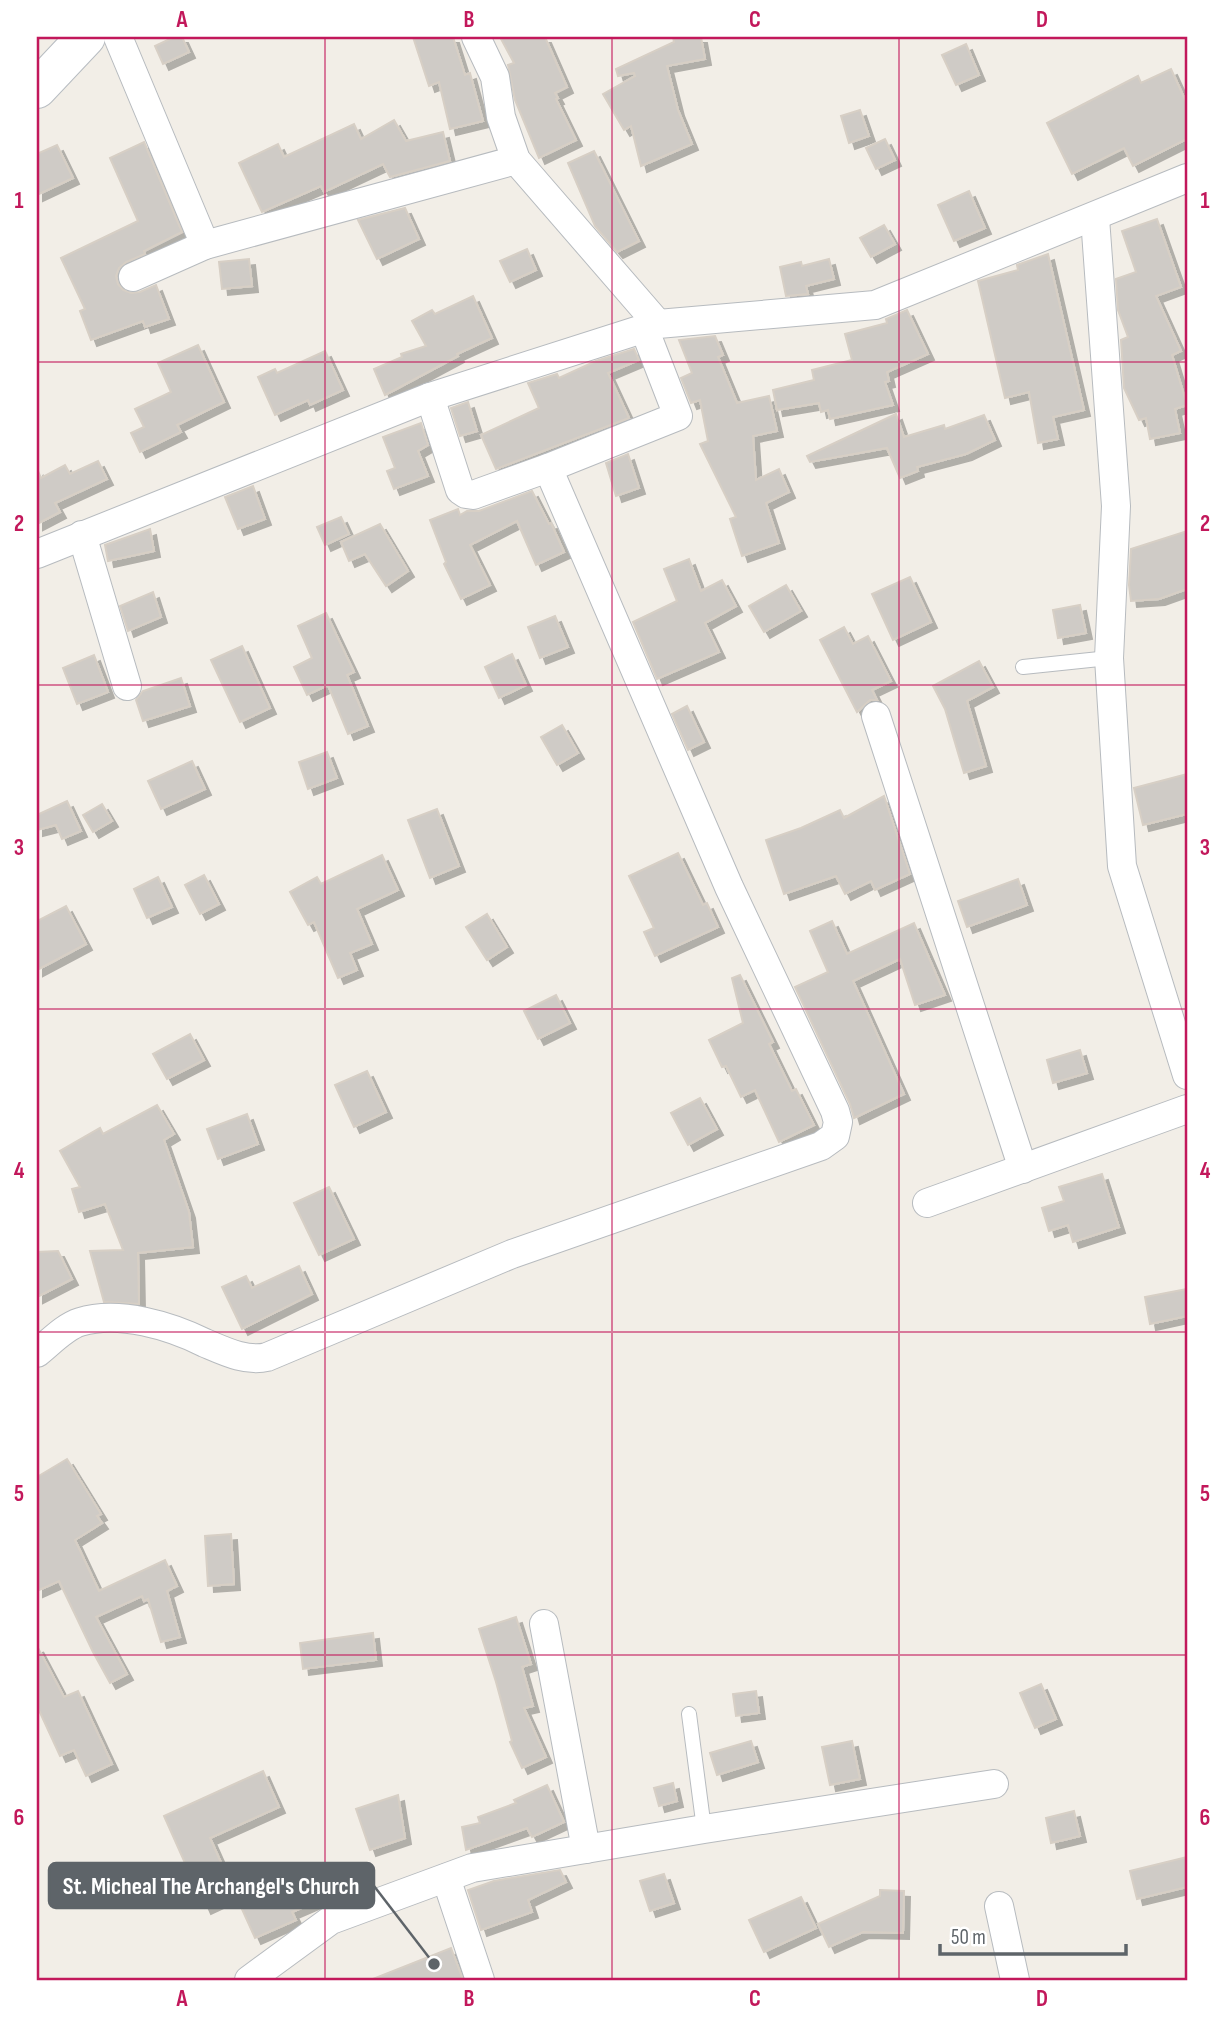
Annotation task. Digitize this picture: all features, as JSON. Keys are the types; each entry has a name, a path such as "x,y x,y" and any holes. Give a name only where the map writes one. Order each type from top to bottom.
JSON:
{"street":[{"path":"37,89 86,37"},
{"path":"118,37 205,245"},
{"path":"430,397 460,489 473,495 678,416 651,326 516,160 501,117 495,77 476,37"},
{"path":"133,276 205,245 516,160"},
{"path":"37,554 430,397 651,326 875,305 1095,218 1187,178"},
{"path":"1095,218 1115,506 1109,657 1122,866 1187,1075"},
{"path":"37,1353 80,1322 126,1319 153,1322 178,1329 213,1346 252,1359 267,1357 512,1254 821,1146 835,1136 838,1122 835,1111 729,887 548,468"},
{"path":"82,535 127,686"},
{"path":"876,716 1023,1169"},
{"path":"927,1203 1187,1109"},
{"path":"544,1624 586,1849"},
{"path":"249,1980 331,1920 472,1868 994,1784"},
{"path":"446,1878 480,1980"},
{"path":"999,1906 1015,1980"}],"lane":[{"path":"1023,667 1109,657"},
{"path":"690,1714 704,1829"}],"building":[{"path":"174,37 182,37 189,52 163,64 155,46"},
{"path":"413,37 453,37 465,75 470,73 483,121 450,129 439,82 429,86"},
{"path":"500,37 545,37 567,87 555,93 558,98 556,99 576,140 539,158 515,100 508,65 514,63"},
{"path":"673,37 701,37 705,59 667,66 678,110 692,144 641,166 631,126 624,130 603,94 635,76 634,73 618,76 616,69 674,42"},
{"path":"966,44 979,75 956,85 942,55"},
{"path":"1171,69 1187,104 1187,139 1133,166 1124,148 1072,174 1047,123 1138,76 1141,83"},
{"path":"860,110 869,136 849,143 841,116"},
{"path":"394,120 406,141 443,132 450,161 390,177 383,164 324,192 321,186 262,212 239,163 278,144 284,157 354,124 361,139"},
{"path":"885,139 895,160 876,169 866,148"},
{"path":"144,142 182,232 126,262 119,268 116,276 123,290 131,293 156,285 169,319 145,327 143,321 91,340 80,311 85,309 61,258 138,221 110,158"},
{"path":"57,145 73,178 37,195 37,154"},
{"path":"594,151 639,241 617,252 595,226 568,163"},
{"path":"969,191 985,228 954,241 938,205"},
{"path":"405,208 419,239 377,259 358,220"},
{"path":"1157,219 1181,287 1156,296 1181,351 1172,355 1187,405 1175,409 1180,433 1150,439 1146,418 1139,420 1124,388 1121,340 1128,337 1118,310 1116,279 1136,272 1122,231"},
{"path":"884,225 895,244 871,257 860,238"},
{"path":"527,249 536,270 510,282 500,261"},
{"path":"1048,254 1084,410 1053,417 1058,439 1038,443 1029,392 1005,398 978,281 1018,270 1017,265"},
{"path":"249,259 252,286 222,289 219,262"},
{"path":"829,259 834,279 806,286 808,294 786,296 780,267 801,262 802,266"},
{"path":"473,296 492,338 457,354 458,356 385,395 374,369 402,357 401,354 426,346 412,321 432,310 435,314"},
{"path":"907,310 928,354 887,372 889,381 885,382 893,405 830,419 828,410 821,412 819,403 777,410 773,390 814,380 812,370 852,360 845,334 887,323 886,319"},
{"path":"715,336 723,355 718,357 737,403 769,396 777,431 753,436 756,480 779,469 789,492 766,503 779,543 742,556 730,519 736,517 700,444 708,441 700,400 691,403 681,378 692,373 679,340"},
{"path":"198,345 224,402 177,425 181,432 140,452 131,433 144,427 135,409 171,392 158,363"},
{"path":"634,349 639,360 608,373 629,418 496,469 481,435 539,408 528,383 557,374 559,378 596,361"},
{"path":"325,351 343,390 310,405 308,400 275,415 258,377 275,369 277,373"},
{"path":"468,402 477,431 460,436 451,408"},
{"path":"896,414 904,437 944,425 945,429 984,415 995,440 966,454 917,467 918,471 900,478 887,448 810,462 807,456"},
{"path":"421,423 428,445 418,451 428,476 394,489 387,471 395,468 383,437"},
{"path":"628,454 639,488 616,496 606,463"},
{"path":"98,461 107,479 55,503 60,512 37,524 37,469 41,478 65,465 70,474"},
{"path":"253,486 265,519 238,529 225,497"},
{"path":"532,491 564,552 536,565 517,521 470,545 490,585 461,599 444,564 446,562 430,520 458,509 460,515 467,511 479,511"},
{"path":"341,517 349,534 325,545 317,527"},
{"path":"380,524 408,571 386,586 365,554 349,561 341,542"},
{"path":"150,529 154,551 108,561 105,545"},
{"path":"1187,531 1187,589 1159,599 1131,601 1131,549"},
{"path":"689,559 701,591 722,580 736,606 705,623 719,652 657,679 633,622 677,601 664,569"},
{"path":"910,577 931,622 893,640 872,594"},
{"path":"786,585 801,611 764,632 749,606"},
{"path":"153,592 161,617 128,631 120,606"},
{"path":"1080,605 1086,633 1058,638 1053,610"},
{"path":"326,613 354,672 347,675 368,726 348,734 328,685 307,695 294,667 312,658 298,626"},
{"path":"555,616 568,647 540,658 528,627"},
{"path":"844,627 853,644 868,636 891,681 872,690 877,700 870,700 857,712 820,640"},
{"path":"242,646 270,708 240,722 211,660"},
{"path":"512,654 526,685 499,698 485,667"},
{"path":"94,655 108,692 77,704 63,668"},
{"path":"979,661 993,687 967,701 986,766 964,773 945,709 933,686"},
{"path":"181,678 190,706 143,721 136,700 143,691"},
{"path":"687,706 704,742 688,750 672,714"},
{"path":"562,725 578,753 557,765 541,737"},
{"path":"327,752 337,778 308,789 299,762"},
{"path":"192,761 205,789 161,809 148,781"},
{"path":"1187,774 1187,814 1143,825 1134,788"},
{"path":"884,796 910,874 875,890 871,881 845,894 836,876 784,894 766,840 840,810 844,818"},
{"path":"67,801 81,831 62,839 56,825 37,830 37,815"},
{"path":"102,804 112,821 93,832 83,815"},
{"path":"437,809 459,866 430,878 408,820"},
{"path":"678,853 703,905 707,903 718,927 655,956 644,932 654,928 629,876"},
{"path":"382,855 398,890 357,909 372,944 350,953 357,970 338,978 314,922 308,925 290,892 317,877 321,884"},
{"path":"204,875 219,904 200,914 185,885"},
{"path":"158,877 172,907 147,918 134,889"},
{"path":"1018,879 1027,905 967,927 958,901"},
{"path":"66,906 86,944 37,970 37,921"},
{"path":"487,914 507,947 487,960 466,927"},
{"path":"832,921 847,954 914,923 945,995 915,1005 900,959 853,981 904,1094 854,1118 850,1104 795,987 828,972 810,931"},
{"path":"740,975 773,1042 769,1044 792,1091 796,1089 814,1125 779,1142 755,1090 741,1097 709,1040 743,1023 732,978"},
{"path":"556,995 570,1023 538,1039 524,1011"},
{"path":"190,1034 204,1060 167,1079 153,1054"},
{"path":"1080,1050 1087,1073 1053,1083 1047,1060"},
{"path":"367,1071 386,1112 354,1127 335,1085"},
{"path":"700,1098 717,1129 688,1145 671,1113"},
{"path":"157,1105 174,1134 164,1140 189,1212 193,1247 138,1253 139,1304 104,1302 90,1251 123,1250 105,1204 79,1212 72,1189 80,1187 60,1151 100,1128 103,1134"},
{"path":"247,1114 258,1144 218,1159 207,1129"},
{"path":"1102,1174 1119,1227 1073,1242 1068,1225 1049,1231 1042,1208 1064,1201 1059,1187"},
{"path":"329,1187 354,1239 319,1255 294,1203"},
{"path":"58,1251 72,1279 37,1297 37,1252"},
{"path":"299,1266 312,1294 242,1329 222,1287 246,1276 252,1288"},
{"path":"1187,1289 1187,1316 1150,1324 1145,1297"},
{"path":"67,1459 101,1514 97,1516 102,1523 75,1540 99,1591 165,1560 177,1586 167,1591 180,1637 161,1642 148,1599 144,1601 142,1596 96,1617 127,1674 110,1683 59,1581 37,1591 37,1477"},
{"path":"231,1534 234,1584 208,1586 205,1536"},
{"path":"516,1617 531,1664 522,1667 533,1706 524,1708 546,1757 522,1768 510,1742 512,1741 496,1682 479,1629"},
{"path":"373,1633 376,1660 303,1669 300,1643"},
{"path":"37,1646 64,1697 78,1691 112,1764 86,1776 74,1750 60,1756 37,1706"},
{"path":"1041,1684 1056,1719 1035,1728 1020,1693"},
{"path":"756,1691 759,1713 736,1716 733,1694"},
{"path":"751,1741 758,1762 717,1775 710,1753"},
{"path":"852,1741 860,1779 830,1785 822,1747"},
{"path":"263,1771 279,1807 210,1838 235,1894 205,1908 164,1816"},
{"path":"673,1783 677,1801 659,1806 654,1788"},
{"path":"547,1785 564,1822 532,1837 527,1828 466,1850 462,1827 480,1823 478,1817 516,1803 514,1800"},
{"path":"398,1795 405,1838 370,1850 356,1809"},
{"path":"1074,1811 1080,1836 1051,1843 1046,1818"},
{"path":"1187,1857 1187,1887 1137,1899 1130,1871"},
{"path":"306,1869 320,1900 292,1912 296,1920 255,1938 241,1907 284,1887 281,1880"},
{"path":"560,1870 566,1882 528,1900 532,1912 481,1930 468,1890 494,1881"},
{"path":"664,1874 674,1903 650,1911 640,1881"},
{"path":"880,1890 904,1891 903,1933 863,1932 829,1947 818,1924 880,1896"},
{"path":"801,1897 816,1928 764,1952 749,1920"},
{"path":"451,1948 463,1980 373,1980 373,1979"}],"place":[{"name":"St. Micheal The Archangel's Church","path":"434,1964"}]}
